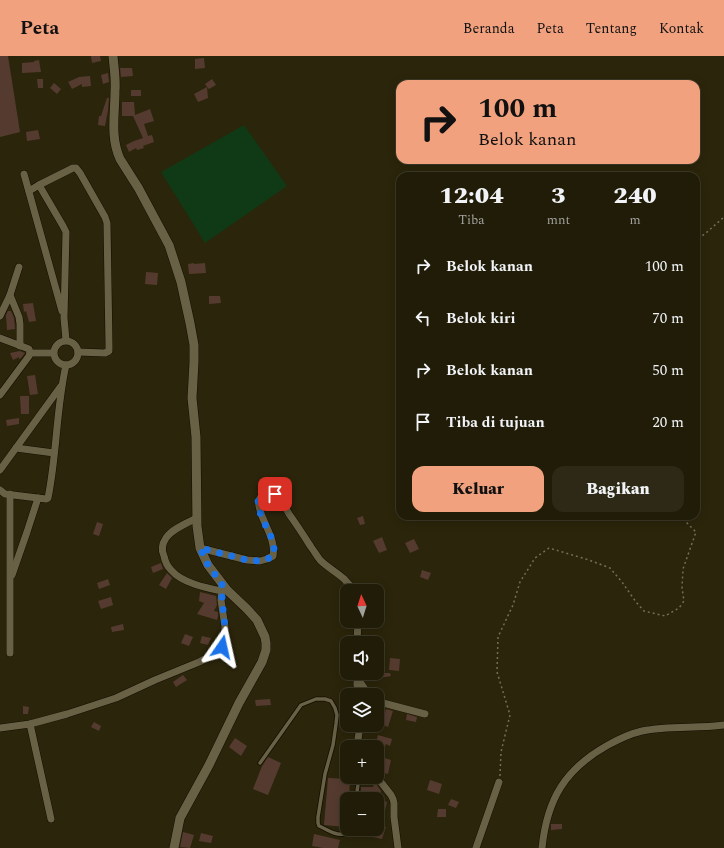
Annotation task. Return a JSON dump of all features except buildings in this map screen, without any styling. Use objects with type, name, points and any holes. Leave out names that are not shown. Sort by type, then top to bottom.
[{"type":"main road","points":[[113,56],[116,82],[114,127],[116,151],[150,207],[169,245],[181,282],[193,338],[194,362],[192,398],[196,437],[197,518],[200,548],[208,565],[222,587],[227,590],[257,620],[265,637],[266,650],[262,662],[239,703],[209,765],[180,818],[174,848]]},
{"type":"street","points":[[29,191],[39,184],[76,168],[105,217],[107,223],[109,351],[104,353],[78,352]]},
{"type":"street","points":[[24,174],[64,318]]},
{"type":"street","points":[[39,184],[66,232],[64,318],[66,340]]},
{"type":"street","points":[[0,316],[20,267]]},
{"type":"street","points":[[10,294],[19,317],[20,346]]},
{"type":"street","points":[[0,338],[29,349],[30,353]]},
{"type":"street","points":[[66,340],[72,342],[77,346],[78,352],[77,359],[66,365],[60,364],[55,359],[55,347],[59,342],[66,340]]},
{"type":"street","points":[[30,353],[54,353]]},
{"type":"street","points":[[0,395],[30,353]]},
{"type":"street","points":[[10,653],[10,581],[4,494],[48,498],[62,385],[66,365]]},
{"type":"street","points":[[0,470],[62,385]]},
{"type":"street","points":[[16,448],[54,453]]},
{"type":"street","points":[[200,548],[247,560],[260,561],[273,556],[274,548],[272,538],[262,518],[258,504],[263,494],[271,492],[281,501],[303,536],[320,559],[349,584]]},
{"type":"street","points":[[10,581],[38,498]]},
{"type":"street","points":[[0,728],[30,724],[116,698],[199,662],[215,654],[222,647],[225,627],[222,587],[208,589],[181,578],[171,570],[163,554],[163,544],[166,537],[178,527],[197,518]]},
{"type":"street","points":[[384,703],[425,714]]},
{"type":"street","points":[[30,724],[51,819]]},
{"type":"street","points":[[542,848],[545,822],[558,791],[570,774],[601,749],[625,736],[642,731],[724,725]]},
{"type":"street","points":[[476,848],[500,782]]},
{"type":"street","points":[[382,784],[391,795],[394,802],[394,817],[398,848]]},
{"type":"lane","points":[[260,763],[301,705],[316,699],[325,699],[331,702],[337,715],[333,745],[325,774],[318,823],[319,826],[332,833],[340,834]]},
{"type":"path","points":[[700,237],[724,217]]},
{"type":"path","points":[[500,782],[501,752],[510,715],[497,672],[498,637],[513,605],[520,582],[535,558],[549,548],[610,568],[644,611],[665,616],[679,608],[684,601],[682,588],[683,569],[696,532],[684,520]]},
{"type":"green space","points":[[244,125],[287,186],[205,243],[161,172]]},
{"type":"route","points":[[222,647],[225,627],[222,584],[208,565],[200,548],[247,560],[260,561],[273,556],[274,548],[272,538],[262,518],[258,504],[263,494],[267,492],[275,494]]}]
